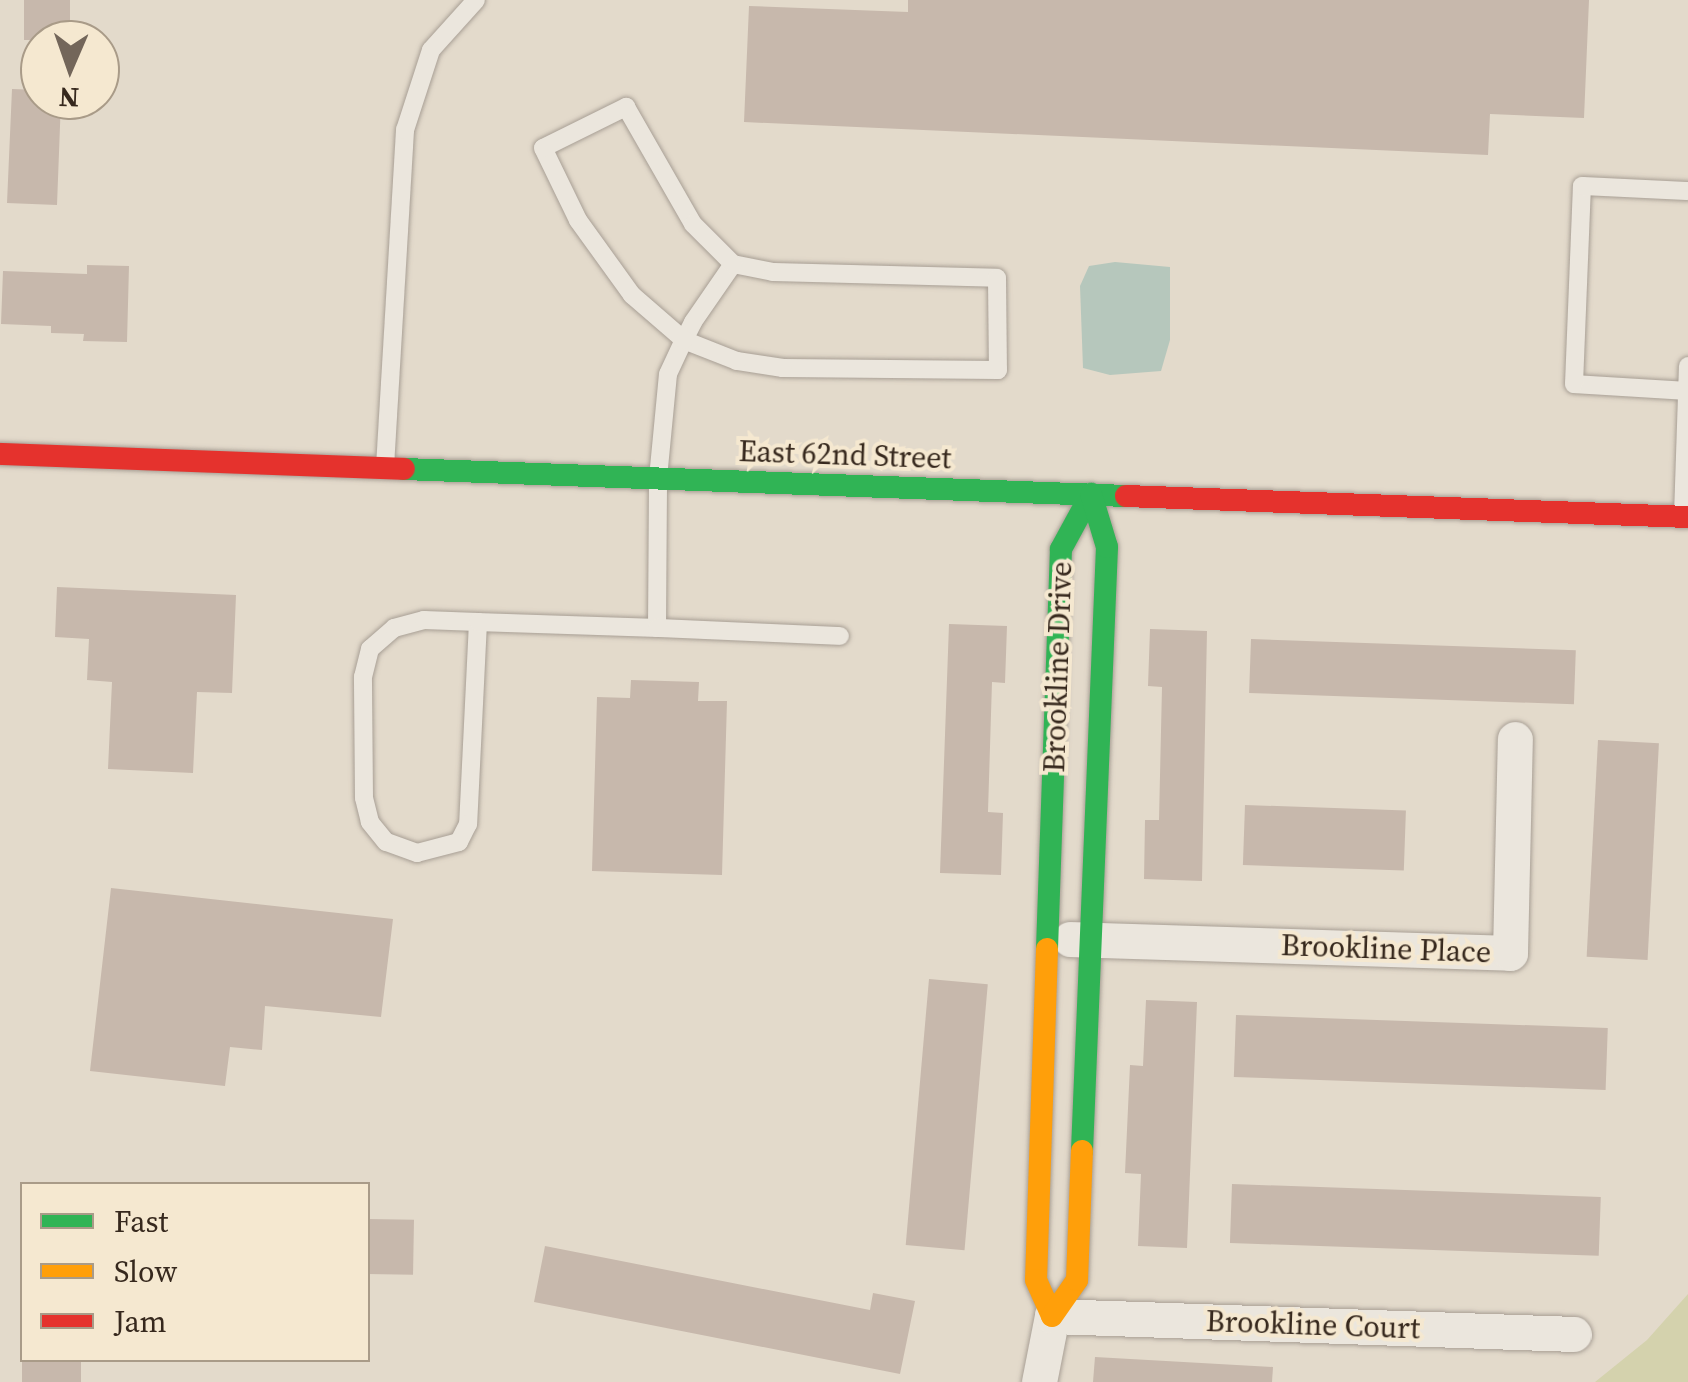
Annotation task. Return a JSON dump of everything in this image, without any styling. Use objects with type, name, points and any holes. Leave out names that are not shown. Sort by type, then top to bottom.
[{"type":"street","name":"East 62nd Street","points":[[0,454],[1686,517]]},
{"type":"street","name":"Brookline Drive","points":[[1052,1316],[1036,1280],[1061,549],[1091,494]]},
{"type":"street","name":"Brookline Drive","points":[[1039,1382],[1052,1316],[1077,1280],[1107,547],[1091,494]]},
{"type":"street","name":"Brookline Place","points":[[1048,938],[1510,953],[1516,740]]},
{"type":"street","name":"Brookline Court","points":[[1052,1316],[1574,1334]]},
{"type":"lane","points":[[385,468],[405,130],[430,50],[476,0]]},
{"type":"lane","points":[[626,107],[693,224],[733,264],[773,272],[997,278],[998,370],[783,368],[737,360],[684,340],[632,295],[578,220],[543,148],[626,107]]},
{"type":"lane","points":[[1687,392],[1574,384],[1582,186],[1688,191]]},
{"type":"lane","points":[[657,628],[658,478],[668,374],[684,340],[733,264]]},
{"type":"lane","points":[[1686,517],[1688,366]]},
{"type":"lane","points":[[478,622],[468,824],[459,842],[417,852],[386,842],[367,810],[363,677],[370,649],[394,628],[424,620],[657,628],[840,636]]},
{"type":"shaded area","points":[[1115,262],[1170,267],[1170,340],[1161,371],[1110,375],[1083,368],[1080,286],[1089,266]]},
{"type":"shaded area","points":[[1688,1294],[1688,1382],[1595,1382],[1647,1340]]},
{"type":"building","points":[[24,0],[70,0],[70,20],[24,20]]},
{"type":"building","points":[[908,0],[1589,0],[1584,118],[1490,114],[1488,155],[744,122],[749,6],[908,12]]},
{"type":"building","points":[[12,89],[20,89],[20,120],[60,120],[57,205],[7,203]]},
{"type":"building","points":[[87,265],[129,266],[127,342],[83,341],[84,334],[51,333],[51,326],[1,324],[3,271],[87,274]]},
{"type":"building","points":[[57,587],[236,595],[232,693],[197,692],[193,773],[108,769],[112,682],[87,680],[89,639],[55,637]]},
{"type":"building","points":[[949,624],[1007,626],[1005,683],[992,682],[988,812],[1003,813],[1001,875],[940,873]]},
{"type":"building","points":[[1150,629],[1207,631],[1202,881],[1144,879],[1145,820],[1159,820],[1162,687],[1148,686]]},
{"type":"building","points":[[1251,639],[1576,650],[1574,704],[1249,693]]},
{"type":"building","points":[[631,680],[699,682],[698,701],[727,701],[722,875],[592,871],[597,697],[630,698]]},
{"type":"building","points":[[1598,740],[1659,743],[1648,960],[1587,957]]},
{"type":"building","points":[[1245,805],[1406,811],[1404,871],[1243,865]]},
{"type":"building","points":[[111,888],[393,919],[381,1017],[265,1006],[262,1050],[230,1047],[225,1086],[90,1071]]},
{"type":"building","points":[[929,979],[988,984],[965,1250],[906,1245]]},
{"type":"building","points":[[1146,1000],[1197,1002],[1187,1248],[1138,1246],[1141,1174],[1125,1173],[1130,1065],[1143,1066]]},
{"type":"building","points":[[1236,1015],[1608,1028],[1606,1090],[1234,1077]]},
{"type":"building","points":[[1232,1184],[1601,1197],[1599,1256],[1230,1243]]},
{"type":"building","points":[[370,1219],[414,1220],[413,1275],[370,1274]]},
{"type":"building","points":[[545,1246],[870,1310],[873,1293],[915,1301],[900,1374],[534,1302]]},
{"type":"building","points":[[1095,1357],[1273,1367],[1272,1382],[1093,1382]]},
{"type":"building","points":[[22,1362],[81,1362],[81,1382],[22,1382]]},
{"type":"traffic: fast","points":[[404,469],[1126,496]]},
{"type":"traffic: fast","points":[[1082,1151],[1107,547],[1091,494]]},
{"type":"traffic: fast","points":[[1047,949],[1061,549],[1091,494]]},
{"type":"traffic: slow","points":[[1047,949],[1036,1280],[1052,1316],[1077,1280],[1082,1151]]},
{"type":"traffic: jam","points":[[0,454],[404,469]]},
{"type":"traffic: jam","points":[[1126,496],[1688,517]]}]
